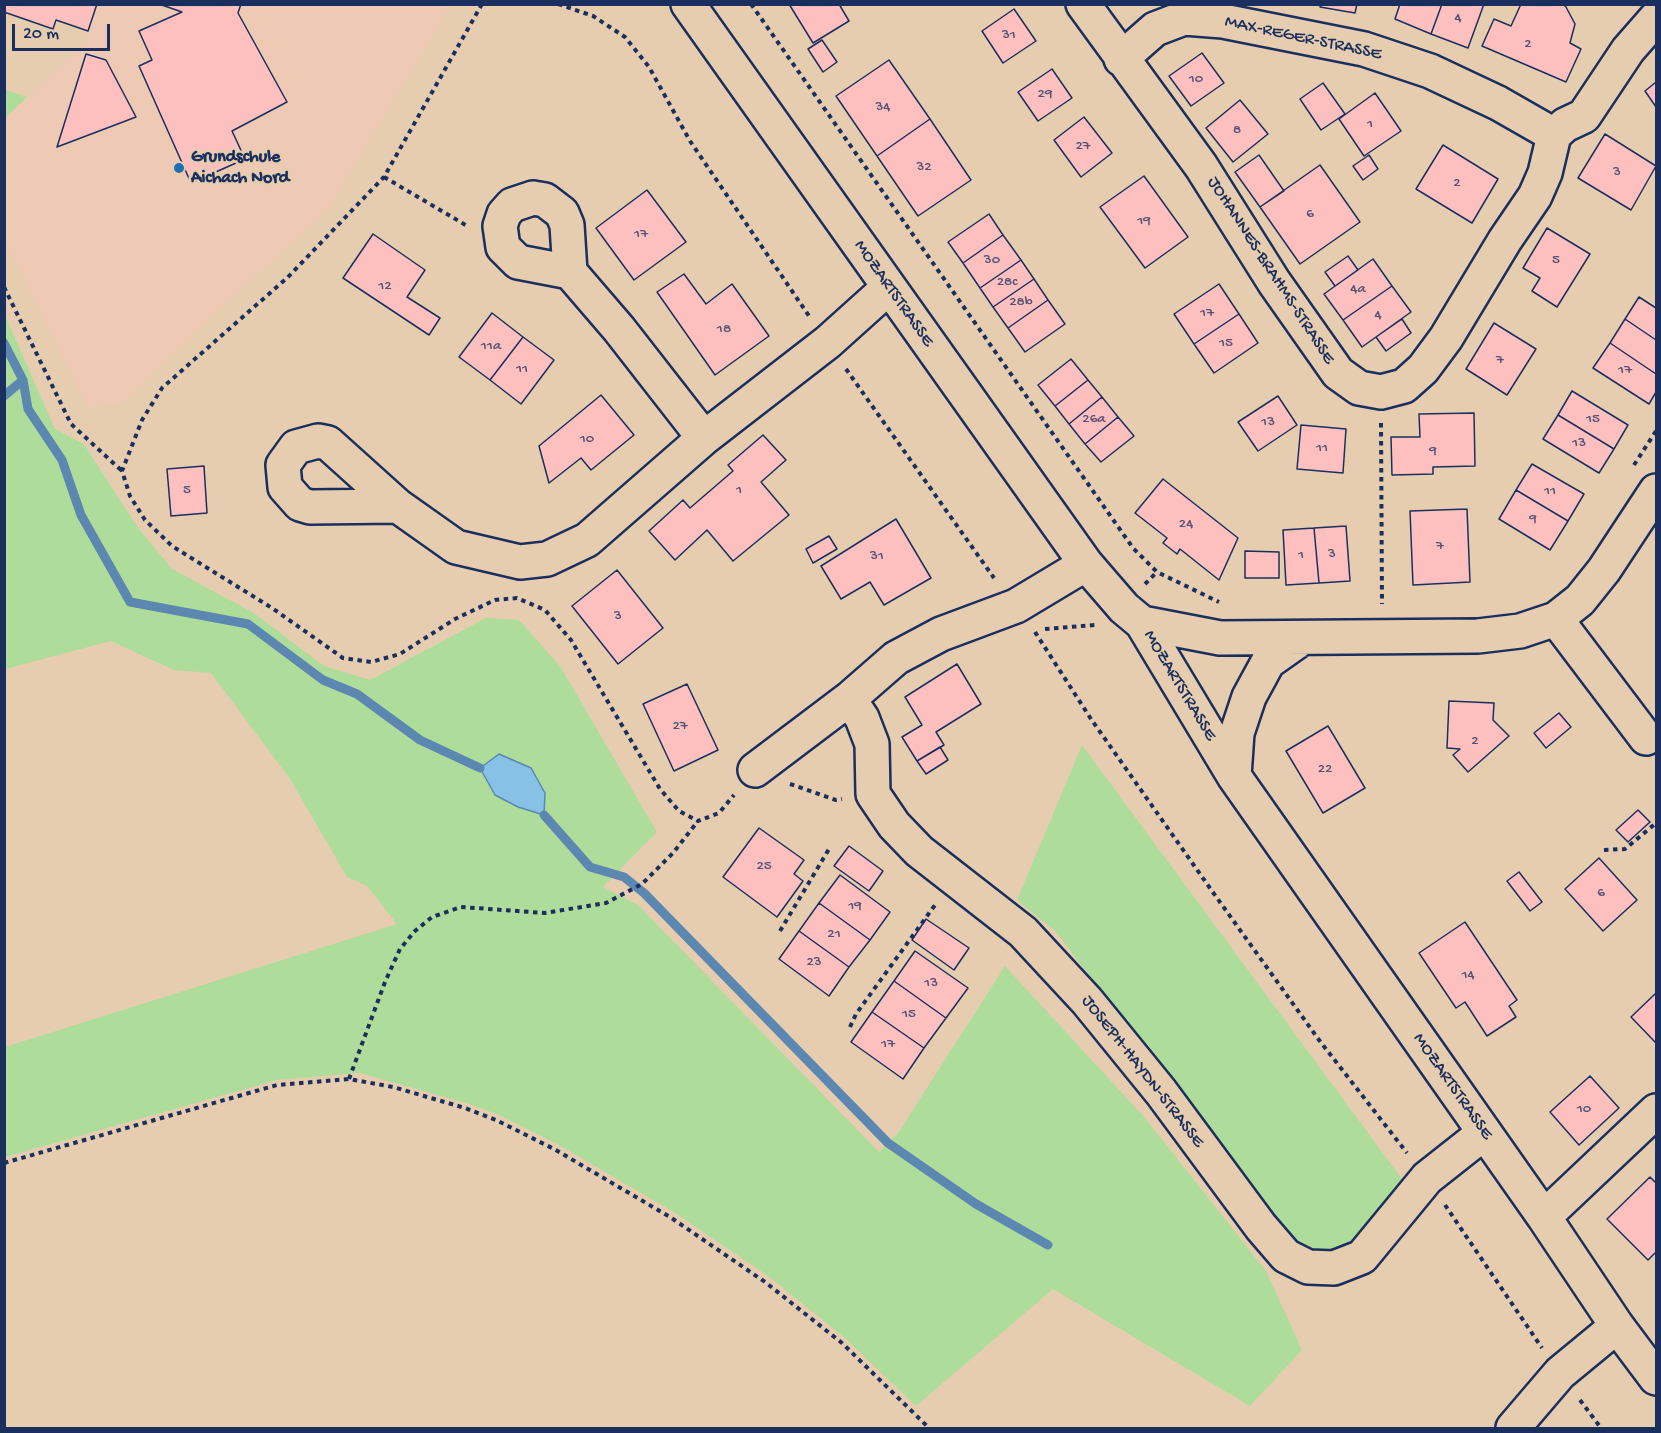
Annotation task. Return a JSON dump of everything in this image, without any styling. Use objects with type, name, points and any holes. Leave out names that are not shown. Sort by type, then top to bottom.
[{"type":"street","name":"MOZARTSTRASSE","points":[[687,4],[1086,564],[1133,615],[1234,777],[1544,1217],[1617,1326],[1656,1378]]},
{"type":"street","name":"JOHANNES-BRAHMS-STRASSE","points":[[1083,4],[1201,166],[1274,282],[1338,373],[1359,388],[1381,392]]},
{"type":"street","name":"MAX-REGER-STRASSE","points":[[1121,59],[1155,29],[1185,18],[1223,21],[1364,49],[1430,71],[1498,103],[1554,135]]},
{"type":"street","points":[[1381,392],[1404,386],[1423,369],[1446,338],[1505,240],[1535,196],[1545,173],[1554,135],[1565,125],[1584,116],[1628,50],[1656,18]]},
{"type":"street","points":[[570,272],[518,262],[503,247],[500,226],[512,206],[522,200],[544,200],[562,213],[567,225],[570,272],[619,328],[704,438]]},
{"type":"street","points":[[398,506],[456,547],[520,562],[546,560],[586,540],[704,438],[828,342],[888,288]]},
{"type":"street","points":[[1234,777],[1237,733],[1249,697],[1268,662],[1302,638],[1382,612],[1478,636],[1520,631],[1556,619],[1580,600],[1592,585],[1656,491]]},
{"type":"street","points":[[755,770],[849,699],[896,658],[940,634],[1016,606],[1086,564]]},
{"type":"street","points":[[1133,615],[1220,638],[1302,638]]},
{"type":"street","points":[[1556,619],[1653,746]]},
{"type":"street","name":"JOSEPH-HAYDN-STRASSE","points":[[849,699],[862,718],[872,744],[873,794],[894,825],[919,851],[1023,932],[1087,1001],[1161,1092],[1261,1227],[1286,1256],[1308,1267],[1326,1268],[1334,1268],[1362,1257],[1427,1178],[1484,1133]]},
{"type":"street","points":[[1544,1217],[1656,1111]]},
{"type":"street","points":[[1513,1428],[1560,1373],[1617,1326]]},
{"type":"path","points":[[558,4],[592,16],[625,38],[649,68],[690,141],[739,215],[962,535],[1035,633],[1090,718],[1319,1040],[1427,1178],[1560,1373],[1601,1428]]},
{"type":"path","points":[[751,4],[1133,548],[1156,572],[1189,590],[1228,604]]},
{"type":"path","points":[[384,177],[503,247]]},
{"type":"path","points":[[4,287],[72,424],[122,471]]},
{"type":"path","points":[[1381,392],[1382,612]]},
{"type":"path","points":[[1631,470],[1656,431]]},
{"type":"path","points":[[1035,633],[1053,627],[1105,625],[1133,615]]},
{"type":"path","points":[[349,1079],[385,982],[400,949],[415,931],[432,917],[461,907],[545,913],[606,903],[642,884],[673,853],[698,821]]},
{"type":"path","points":[[1604,850],[1625,849],[1656,822]]},
{"type":"path","points":[[780,931],[829,849]]},
{"type":"path","points":[[850,1028],[856,1014],[954,879]]},
{"type":"path","points":[[4,1163],[277,1085],[349,1079],[393,1087],[465,1108],[496,1120],[554,1149],[670,1217],[723,1251],[842,1343],[929,1428]]},
{"type":"shaded area","name":"Grundschule Aichach Nord","points":[[99,5],[448,5],[447,12],[327,211],[219,309],[124,402],[88,408],[5,241],[5,118],[87,41]]},
{"type":"green space","points":[[4,90],[27,97],[5,118]]},
{"type":"green space","points":[[4,313],[55,429],[84,444],[136,525],[172,569],[254,613],[324,666],[370,680],[486,618],[519,620],[560,666],[657,832],[603,887],[638,905],[879,1152],[898,1133],[1005,966],[1145,1118],[1266,1271],[1302,1350],[1250,1406],[1053,1289],[916,1406],[845,1338],[768,1276],[672,1211],[557,1144],[499,1115],[469,1104],[360,1073],[277,1080],[5,1157],[5,1047],[397,924],[367,886],[347,877],[290,779],[211,673],[174,670],[111,641],[5,669]]},
{"type":"green space","points":[[1082,745],[1402,1179],[1360,1243],[1318,1259],[1286,1241],[1135,1035],[1056,932],[1017,900]]},
{"type":"water","points":[[499,754],[531,768],[545,793],[544,815],[518,807],[495,795],[480,768]]},
{"type":"building","points":[[4,4],[97,4],[88,31],[56,20],[53,29],[4,12]]},
{"type":"building","points":[[159,4],[241,4],[238,13],[287,102],[232,131],[245,159],[191,183],[139,66],[152,60],[139,31],[182,12]]},
{"type":"building","points":[[789,4],[839,4],[849,21],[813,43]]},
{"type":"building","points":[[1321,4],[1357,4],[1355,13],[1320,7]]},
{"type":"building","points":[[1400,4],[1442,4],[1431,34],[1395,19]]},
{"type":"building","points":[[1442,4],[1484,4],[1468,48],[1431,34]]},
{"type":"building","points":[[1521,4],[1563,4],[1566,7],[1575,24],[1570,43],[1581,49],[1566,82],[1482,46],[1494,19],[1511,26]]},
{"type":"building","points":[[1014,9],[1036,41],[1003,63],[982,31]]},
{"type":"building","points":[[822,40],[837,62],[823,72],[808,49]]},
{"type":"building","points":[[1202,53],[1224,83],[1191,106],[1169,76]]},
{"type":"building","points":[[86,54],[106,60],[136,117],[57,147]]},
{"type":"building","points":[[889,60],[930,119],[877,156],[836,96]]},
{"type":"building","points":[[1052,69],[1072,98],[1038,121],[1018,92]]},
{"type":"building","points":[[1656,82],[1656,107],[1645,91]]},
{"type":"building","points":[[1323,83],[1345,114],[1321,130],[1300,99]]},
{"type":"building","points":[[1375,93],[1401,131],[1364,156],[1339,119]]},
{"type":"building","points":[[1240,100],[1268,134],[1233,162],[1206,128]]},
{"type":"building","points":[[1084,117],[1112,153],[1081,177],[1054,140]]},
{"type":"building","points":[[930,119],[971,180],[918,216],[877,156]]},
{"type":"building","points":[[1605,134],[1656,166],[1631,210],[1578,178]]},
{"type":"building","points":[[1443,145],[1498,179],[1472,223],[1416,189]]},
{"type":"building","points":[[1259,155],[1284,191],[1260,207],[1235,172]]},
{"type":"building","points":[[1369,155],[1378,169],[1363,180],[1353,166]]},
{"type":"building","points":[[1320,165],[1360,222],[1300,264],[1260,207]]},
{"type":"building","points":[[1144,176],[1188,237],[1145,268],[1100,207]]},
{"type":"building","points":[[647,190],[686,242],[634,280],[596,228]]},
{"type":"building","points":[[989,214],[1003,235],[963,263],[948,242]]},
{"type":"building","points":[[1547,228],[1590,254],[1557,307],[1532,291],[1540,278],[1523,268]]},
{"type":"building","points":[[373,234],[425,270],[407,297],[440,318],[429,335],[343,278]]},
{"type":"building","points":[[1003,235],[1021,260],[980,288],[963,263]]},
{"type":"building","points":[[1348,256],[1358,270],[1335,286],[1325,272]]},
{"type":"building","points":[[1373,259],[1392,286],[1343,320],[1324,294]]},
{"type":"building","points":[[1021,260],[1034,279],[993,307],[980,288]]},
{"type":"building","points":[[684,274],[706,304],[732,284],[769,336],[715,375],[657,292]]},
{"type":"building","points":[[1034,279],[1048,300],[1008,328],[993,307]]},
{"type":"building","points":[[1219,284],[1239,314],[1194,344],[1174,314]]},
{"type":"building","points":[[1392,286],[1411,312],[1362,347],[1343,320]]},
{"type":"building","points":[[1639,297],[1656,308],[1656,340],[1625,319]]},
{"type":"building","points":[[1048,300],[1065,324],[1025,352],[1008,328]]},
{"type":"building","points":[[492,313],[523,337],[490,380],[459,357]]},
{"type":"building","points":[[1239,314],[1258,343],[1214,373],[1194,344]]},
{"type":"building","points":[[1402,319],[1411,333],[1386,351],[1376,337]]},
{"type":"building","points":[[1625,319],[1656,340],[1656,374],[1610,343]]},
{"type":"building","points":[[1494,323],[1536,349],[1507,395],[1466,369]]},
{"type":"building","points":[[523,337],[554,360],[521,404],[490,380]]},
{"type":"building","points":[[1610,343],[1656,374],[1656,392],[1649,404],[1593,368]]},
{"type":"building","points":[[1071,359],[1088,380],[1055,406],[1038,385]]},
{"type":"building","points":[[1088,380],[1102,397],[1069,424],[1055,406]]},
{"type":"building","points":[[1572,391],[1628,425],[1614,449],[1558,415]]},
{"type":"building","points":[[601,395],[634,435],[591,470],[581,458],[549,483],[539,446]]},
{"type":"building","points":[[1278,396],[1297,425],[1258,451],[1238,422]]},
{"type":"building","points":[[1102,397],[1118,417],[1085,444],[1069,424]]},
{"type":"building","points":[[1474,413],[1475,466],[1433,467],[1433,474],[1392,475],[1391,437],[1420,437],[1419,414]]},
{"type":"building","points":[[1558,415],[1614,449],[1599,473],[1543,439]]},
{"type":"building","points":[[1118,417],[1134,436],[1101,462],[1085,444]]},
{"type":"building","points":[[1301,425],[1346,429],[1343,473],[1297,469]]},
{"type":"building","points":[[763,435],[786,460],[761,482],[789,515],[733,561],[707,530],[675,560],[649,531],[683,500],[690,508],[733,471],[728,465]]},
{"type":"building","points":[[1532,464],[1584,494],[1568,521],[1516,490]]},
{"type":"building","points":[[204,466],[207,513],[171,516],[167,469]]},
{"type":"building","points":[[1163,479],[1238,538],[1219,580],[1180,549],[1177,554],[1163,543],[1167,538],[1135,513]]},
{"type":"building","points":[[1516,490],[1568,521],[1550,550],[1499,519]]},
{"type":"building","points":[[1467,509],[1470,582],[1413,585],[1410,511]]},
{"type":"building","points":[[896,519],[931,578],[884,605],[870,582],[841,599],[821,566]]},
{"type":"building","points":[[1346,526],[1350,581],[1319,583],[1314,528]]},
{"type":"building","points":[[1314,528],[1319,583],[1286,585],[1283,530]]},
{"type":"building","points":[[829,536],[837,549],[813,563],[806,549]]},
{"type":"building","points":[[1245,551],[1279,552],[1279,578],[1245,578]]},
{"type":"building","points":[[617,570],[663,628],[618,664],[572,606]]},
{"type":"building","points":[[957,664],[981,704],[936,732],[944,745],[917,761],[902,737],[922,725],[905,697]]},
{"type":"building","points":[[687,684],[718,750],[674,771],[643,704]]},
{"type":"building","points":[[1449,701],[1494,703],[1493,720],[1509,736],[1468,772],[1453,755],[1460,749],[1447,748]]},
{"type":"building","points":[[1559,713],[1571,727],[1546,748],[1534,733]]},
{"type":"building","points":[[1328,726],[1365,788],[1323,813],[1286,751]]},
{"type":"building","points":[[940,747],[948,760],[926,774],[917,761]]},
{"type":"building","points":[[1638,810],[1650,822],[1628,842],[1616,830]]},
{"type":"building","points":[[759,828],[804,860],[794,874],[803,881],[777,917],[723,877]]},
{"type":"building","points":[[849,846],[883,871],[869,891],[834,866]]},
{"type":"building","points":[[1599,858],[1637,900],[1603,931],[1565,889]]},
{"type":"building","points":[[1519,872],[1542,902],[1530,911],[1507,881]]},
{"type":"building","points":[[840,875],[890,912],[870,940],[819,903]]},
{"type":"building","points":[[819,903],[870,940],[849,967],[799,931]]},
{"type":"building","points":[[926,919],[969,948],[954,970],[912,940]]},
{"type":"building","points":[[1465,922],[1517,1000],[1509,1006],[1516,1017],[1487,1036],[1465,1002],[1456,1008],[1419,953]]},
{"type":"building","points":[[799,931],[849,967],[829,996],[779,959]]},
{"type":"building","points":[[915,951],[968,988],[946,1018],[894,981]]},
{"type":"building","points":[[894,981],[946,1018],[924,1048],[872,1012]]},
{"type":"building","points":[[1656,993],[1656,1043],[1631,1017]]},
{"type":"building","points":[[872,1012],[924,1048],[903,1079],[851,1042]]},
{"type":"building","points":[[1590,1076],[1619,1108],[1579,1145],[1550,1112]]},
{"type":"building","points":[[1650,1177],[1656,1183],[1656,1252],[1648,1260],[1607,1219]]},
{"type":"waterway","points":[[4,343],[23,380],[28,409],[62,460],[81,515],[130,602],[248,624],[323,680],[357,694],[420,740],[480,768]]},
{"type":"waterway","points":[[4,396],[23,380]]},
{"type":"waterway","points":[[544,815],[590,867],[624,877],[644,893],[888,1143],[976,1204],[1048,1245]]},
{"type":"place","name":"Grundschule Aichach Nord","points":[[179,168]]}]
